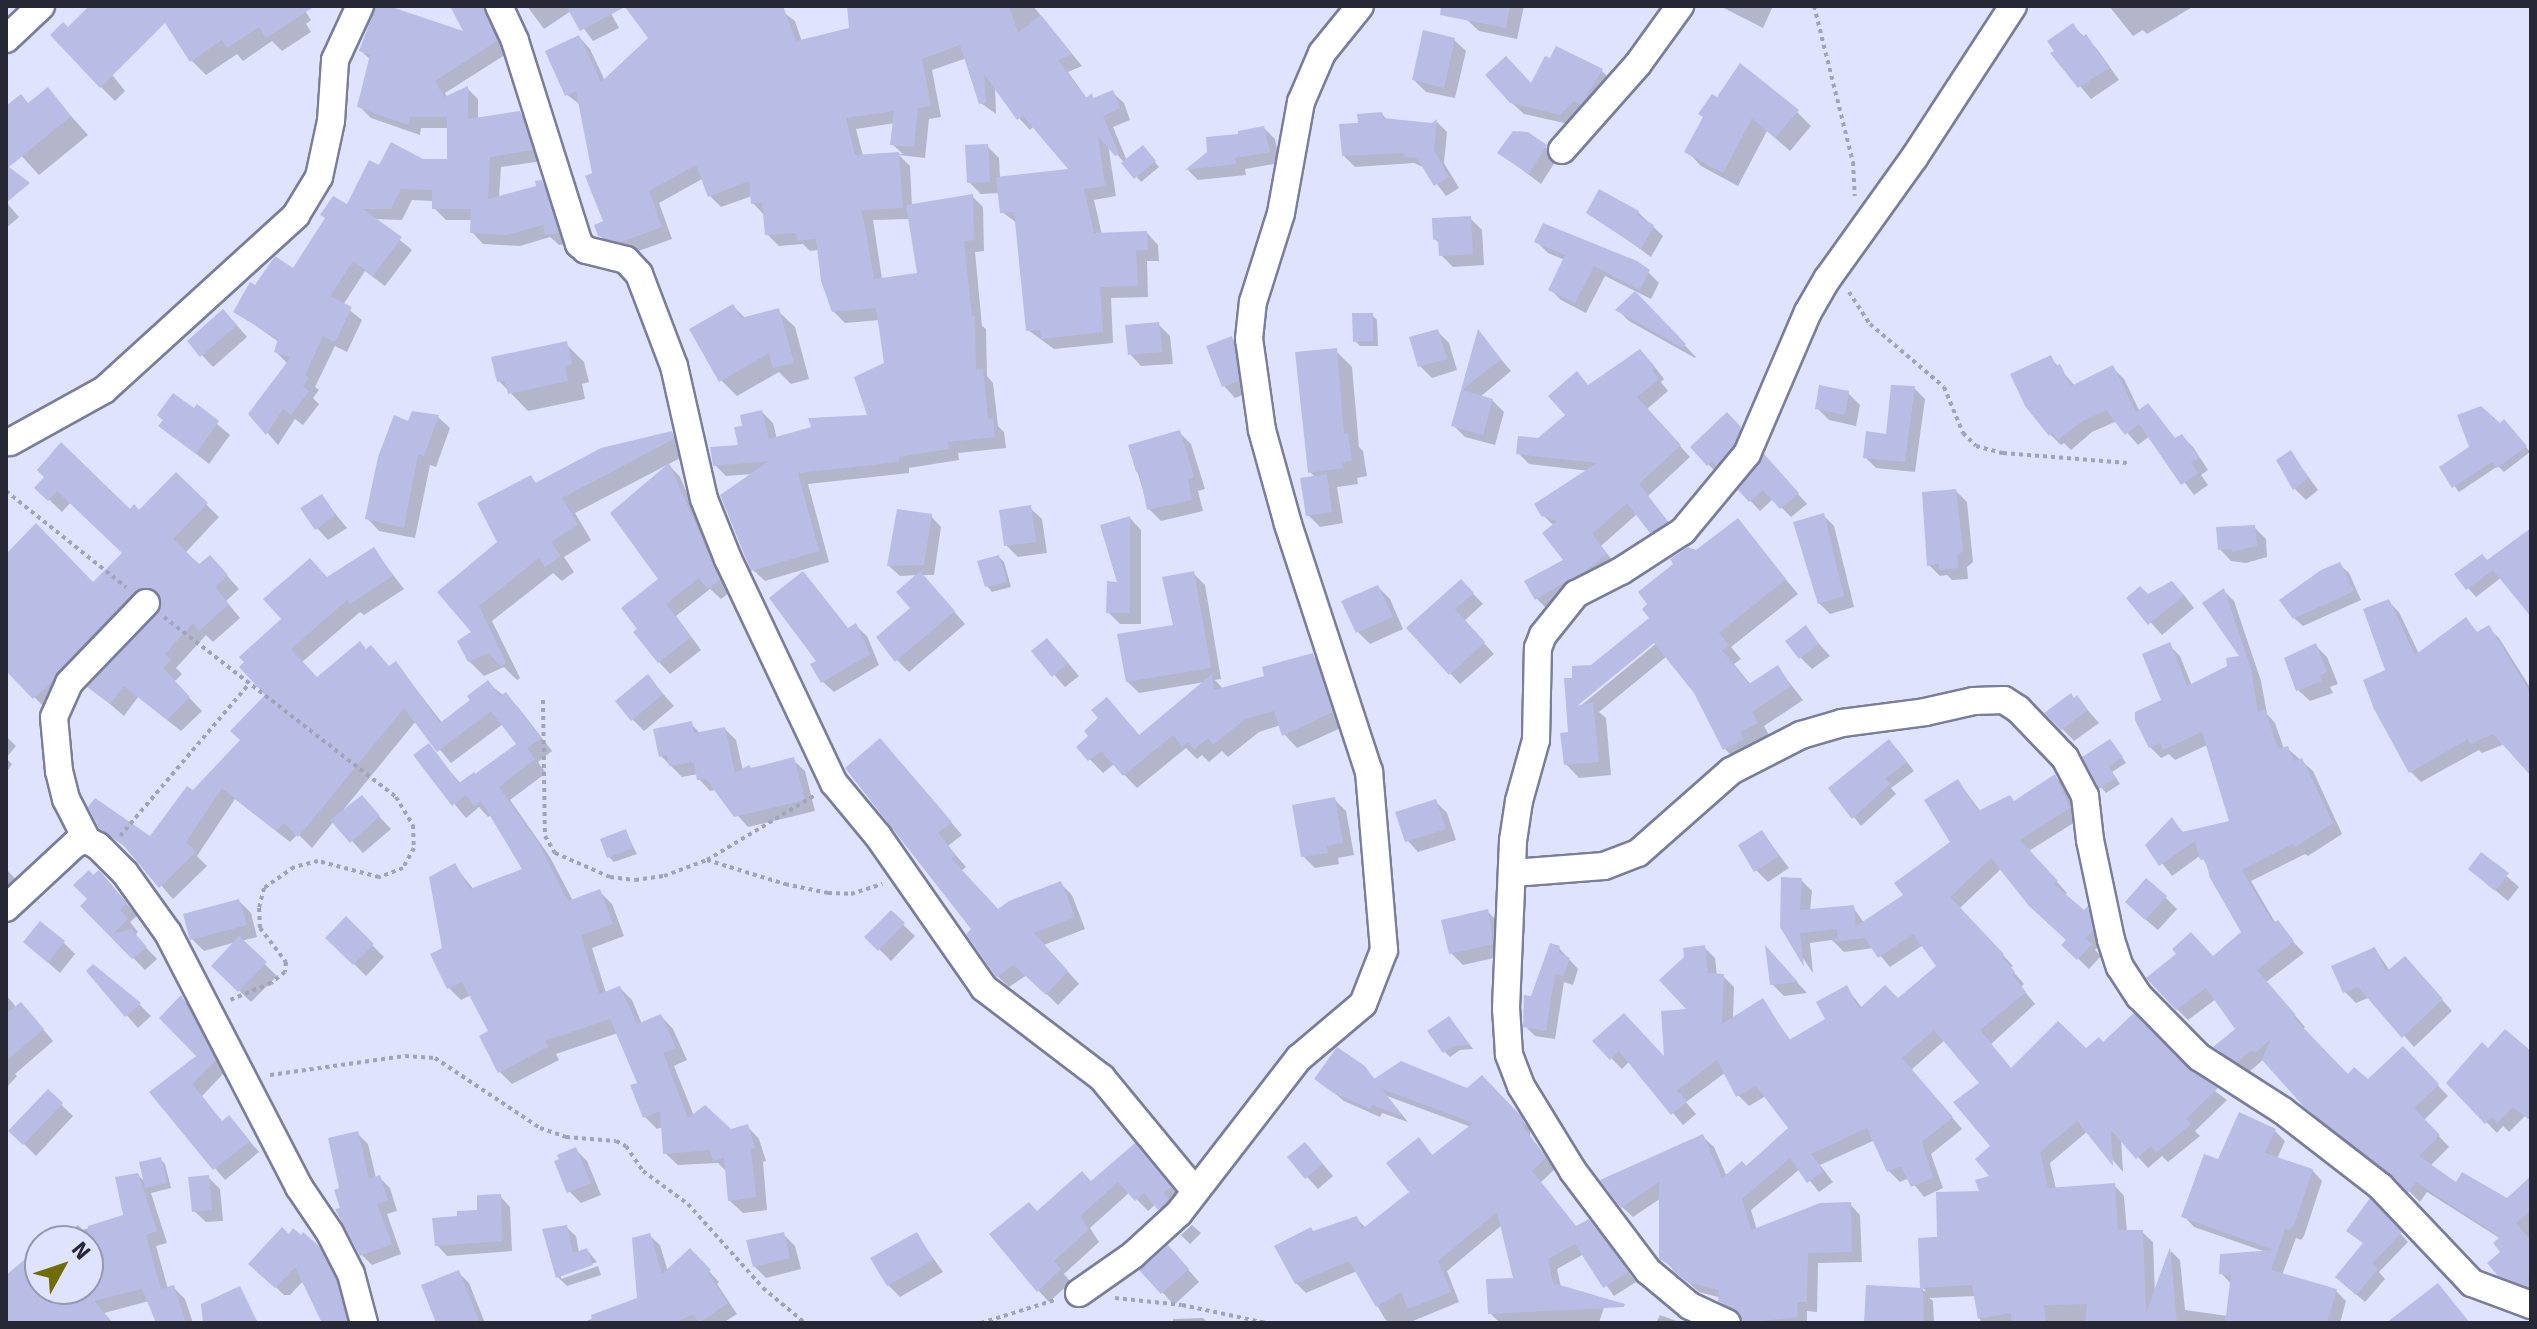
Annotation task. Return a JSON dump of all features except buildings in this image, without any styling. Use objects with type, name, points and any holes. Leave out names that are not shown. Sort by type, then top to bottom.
[{"type":"street","points":[[6,39],[41,6]]},
{"type":"street","points":[[7,443],[104,390],[296,215],[319,177],[331,121],[335,60],[360,6]]},
{"type":"street","points":[[499,6],[515,41],[576,239],[586,250],[616,255],[634,266],[658,318],[674,366],[704,499],[728,559],[834,783],[903,871],[984,988],[1102,1078],[1195,1191]]},
{"type":"street","points":[[1079,1293],[1133,1255],[1179,1213],[1299,1058],[1363,1004],[1384,950],[1369,772],[1288,524],[1262,430],[1249,339],[1253,302],[1281,213],[1301,102],[1322,53],[1360,6]]},
{"type":"street","points":[[1562,150],[1638,64],[1680,6]]},
{"type":"street","points":[[1727,1323],[1690,1306],[1648,1271],[1573,1171],[1521,1086],[1509,1054],[1506,1008],[1513,841],[1519,801],[1536,740],[1536,662],[1543,635],[1576,594],[1621,571],[1683,531],[1747,454],[1808,312],[2013,6]]},
{"type":"street","points":[[146,603],[85,663],[59,698],[54,717],[59,771],[66,799],[96,847],[125,873],[168,933],[299,1187],[330,1233],[351,1274],[364,1323]]},
{"type":"street","points":[[1513,873],[1604,866],[1638,853],[1731,771],[1801,735],[1842,723],[1925,712],[1974,701],[2004,700],[2018,709],[2065,758],[2085,796],[2090,840],[2111,940],[2120,967],[2139,996],[2199,1057],[2283,1111],[2380,1186],[2472,1283],[2531,1305]]},
{"type":"street","points":[[6,908],[66,849],[96,847]]},
{"type":"path","points":[[1814,6],[1853,162],[1856,206]]},
{"type":"path","points":[[1852,246],[1849,292],[1857,310],[1894,347],[1940,382],[1969,440],[1976,446],[2003,453],[2128,463]]},
{"type":"path","points":[[6,491],[247,686],[396,797],[413,825],[414,848],[403,868],[379,877],[318,861],[294,867],[275,878],[264,888],[259,908],[260,928],[286,962],[285,972],[271,983],[206,1009]]},
{"type":"path","points":[[96,847],[247,686]]},
{"type":"path","points":[[543,700],[545,836],[555,853],[610,877],[635,880],[664,876],[707,860],[834,783]]},
{"type":"path","points":[[707,860],[785,884],[840,893],[866,891],[903,871]]},
{"type":"path","points":[[244,1080],[405,1056],[435,1058],[540,1128],[566,1137],[616,1141],[626,1146],[643,1171],[688,1204],[763,1288],[805,1323]]},
{"type":"path","points":[[981,1323],[1079,1293],[1182,1305],[1267,1323]]}]
